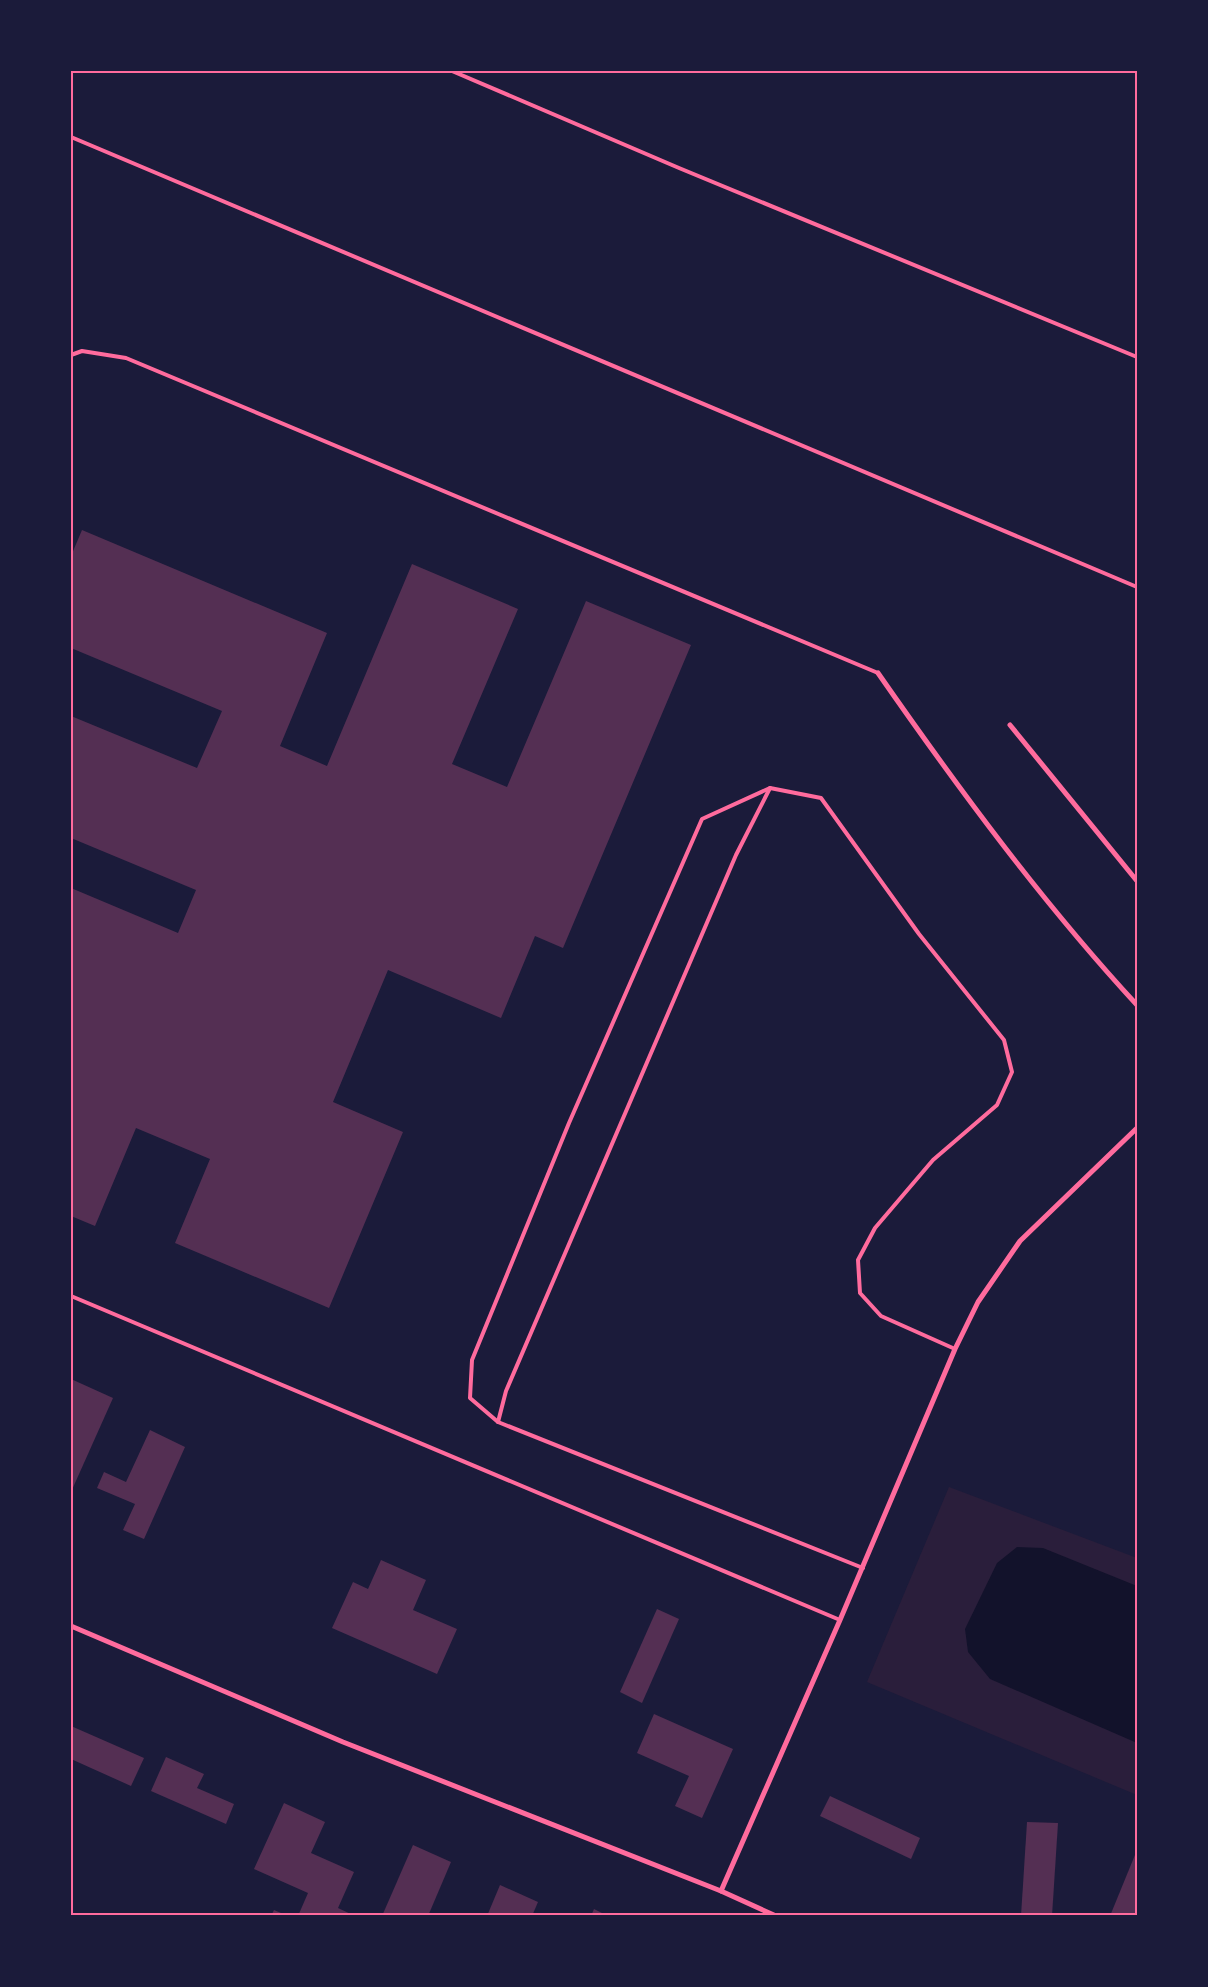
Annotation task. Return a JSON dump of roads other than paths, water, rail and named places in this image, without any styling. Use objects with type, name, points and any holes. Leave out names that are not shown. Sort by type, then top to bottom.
[{"type":"street","points":[[878,674],[943,767],[1045,899],[1137,1006]]},
{"type":"street","points":[[1010,725],[1137,881]]},
{"type":"street","points":[[721,1891],[840,1620],[955,1349],[978,1302],[1020,1241],[1137,1128]]},
{"type":"street","points":[[71,1626],[343,1742],[721,1891],[776,1916]]},
{"type":"lane","points":[[452,71],[679,168],[1137,357]]},
{"type":"lane","points":[[71,137],[1137,587]]},
{"type":"lane","points":[[71,356],[82,351],[126,358],[878,674]]},
{"type":"lane","points":[[862,1568],[498,1422],[470,1398],[472,1360],[592,1068],[702,820],[770,788],[820,798],[919,934],[1004,1040],[1012,1072],[997,1105],[934,1160],[875,1228],[858,1260],[860,1293],[881,1316],[955,1349]]},
{"type":"lane","points":[[498,1422],[506,1391],[732,864],[770,788]]},
{"type":"lane","points":[[71,1296],[840,1620]]}]
